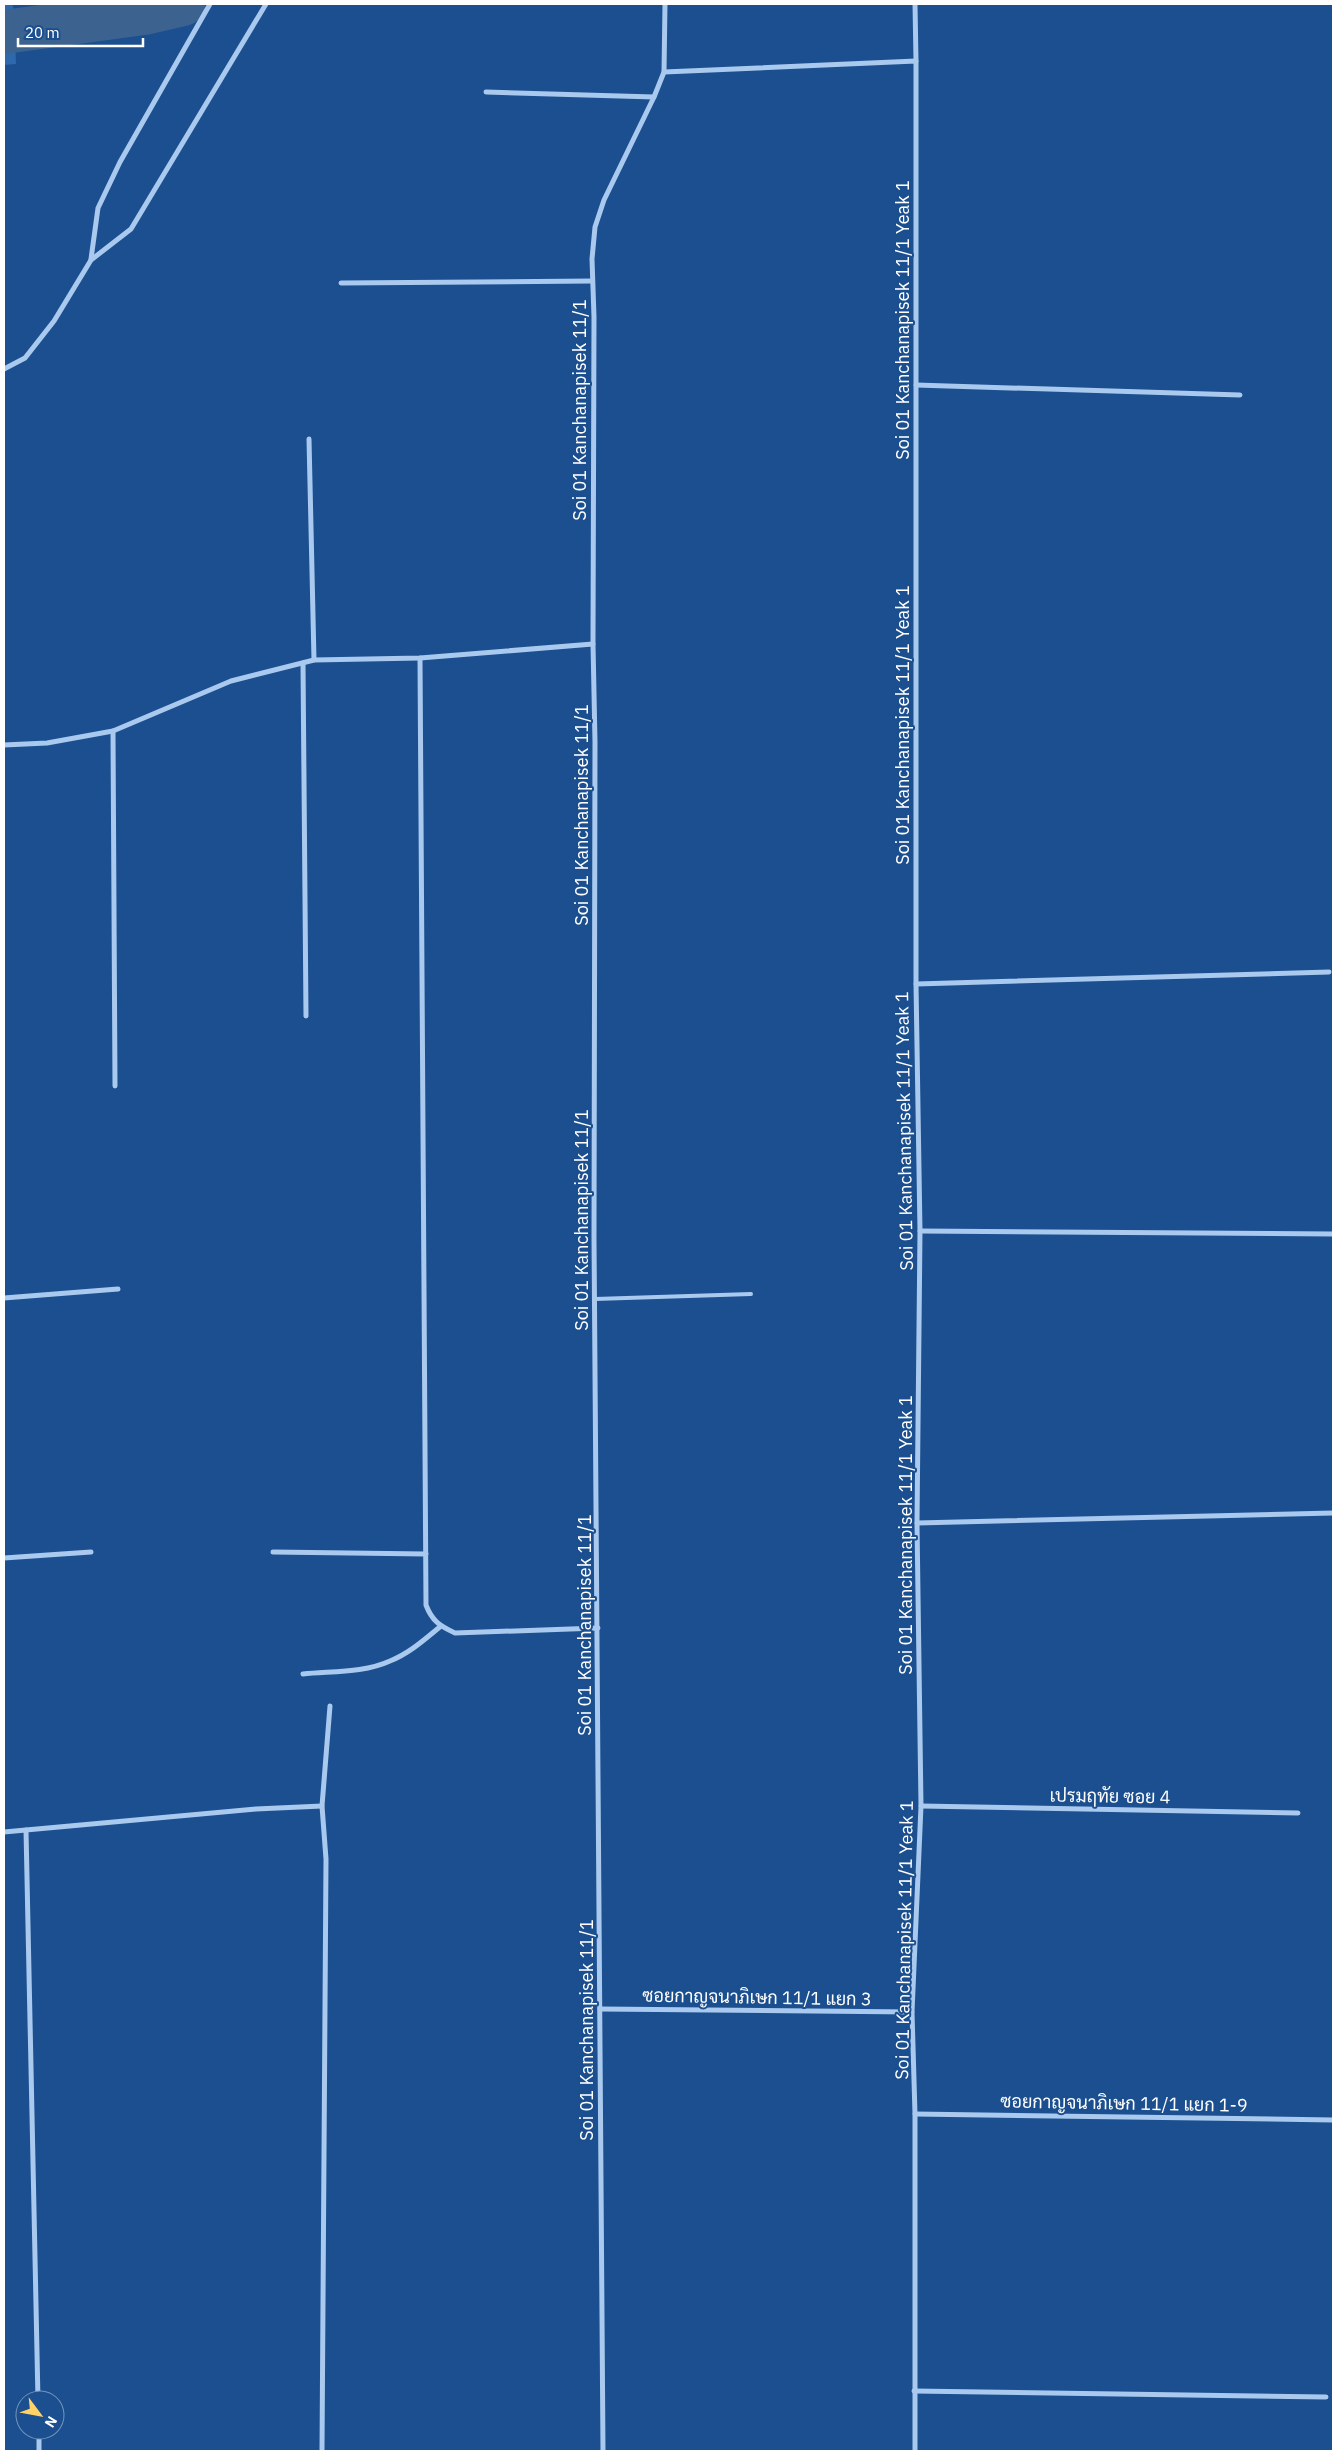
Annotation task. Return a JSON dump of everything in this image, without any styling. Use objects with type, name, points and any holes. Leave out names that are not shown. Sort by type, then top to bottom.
[{"type":"street","points":[[91,260],[98,208],[120,162],[210,4]]},
{"type":"street","points":[[4,370],[25,358],[54,321],[91,260],[131,228],[266,4]]},
{"type":"street","name":"Soi 01 Kanchanapisek 11/1","points":[[603,2451],[595,1298],[595,742],[592,281],[595,227],[604,200],[654,97],[664,72],[665,4]]},
{"type":"street","name":"Soi 01 Kanchanapisek 11/1 Yeak 1","points":[[915,4],[916,984],[920,1231],[917,1523],[921,1806],[912,2012],[915,2114],[915,2451]]},
{"type":"street","points":[[664,72],[916,61]]},
{"type":"street","points":[[486,92],[654,97]]},
{"type":"street","points":[[342,283],[592,281]]},
{"type":"street","points":[[916,385],[1240,394]]},
{"type":"street","points":[[309,439],[314,660]]},
{"type":"street","points":[[4,745],[47,743],[113,731],[231,681],[314,660],[420,658],[593,644]]},
{"type":"street","points":[[420,658],[426,1605],[430,1617],[441,1626],[455,1633],[598,1628]]},
{"type":"street","points":[[303,663],[306,1016]]},
{"type":"street","points":[[113,731],[115,1086]]},
{"type":"street","points":[[916,984],[1329,972]]},
{"type":"street","points":[[920,1231],[1333,1234]]},
{"type":"street","points":[[4,1298],[118,1289]]},
{"type":"street","points":[[917,1523],[1333,1513]]},
{"type":"street","points":[[4,1558],[91,1552]]},
{"type":"street","points":[[274,1552],[426,1554]]},
{"type":"street","points":[[303,1674],[357,1669],[390,1662],[416,1647],[441,1626]]},
{"type":"street","points":[[322,2451],[326,1868],[322,1806],[330,1706]]},
{"type":"street","points":[[4,1832],[256,1809],[322,1806]]},
{"type":"street","name":"เปรมฤทัย ซอย 4","points":[[921,1806],[1298,1813]]},
{"type":"street","points":[[26,1830],[38,2390]]},
{"type":"street","name":"ซอยกาญจนาภิเษก 11/1 แยก 3","points":[[600,2009],[912,2012]]},
{"type":"street","name":"ซอยกาญจนาภิเษก 11/1 แยก 1-9","points":[[915,2114],[1333,2120]]},
{"type":"street","points":[[914,2391],[1326,2397]]},
{"type":"lane","points":[[595,1298],[751,1294]]},
{"type":"shaded area","points":[[4,4],[12,4],[14,10],[16,64],[4,65]]},
{"type":"waterway","points":[[4,32],[144,13],[183,4]]}]
